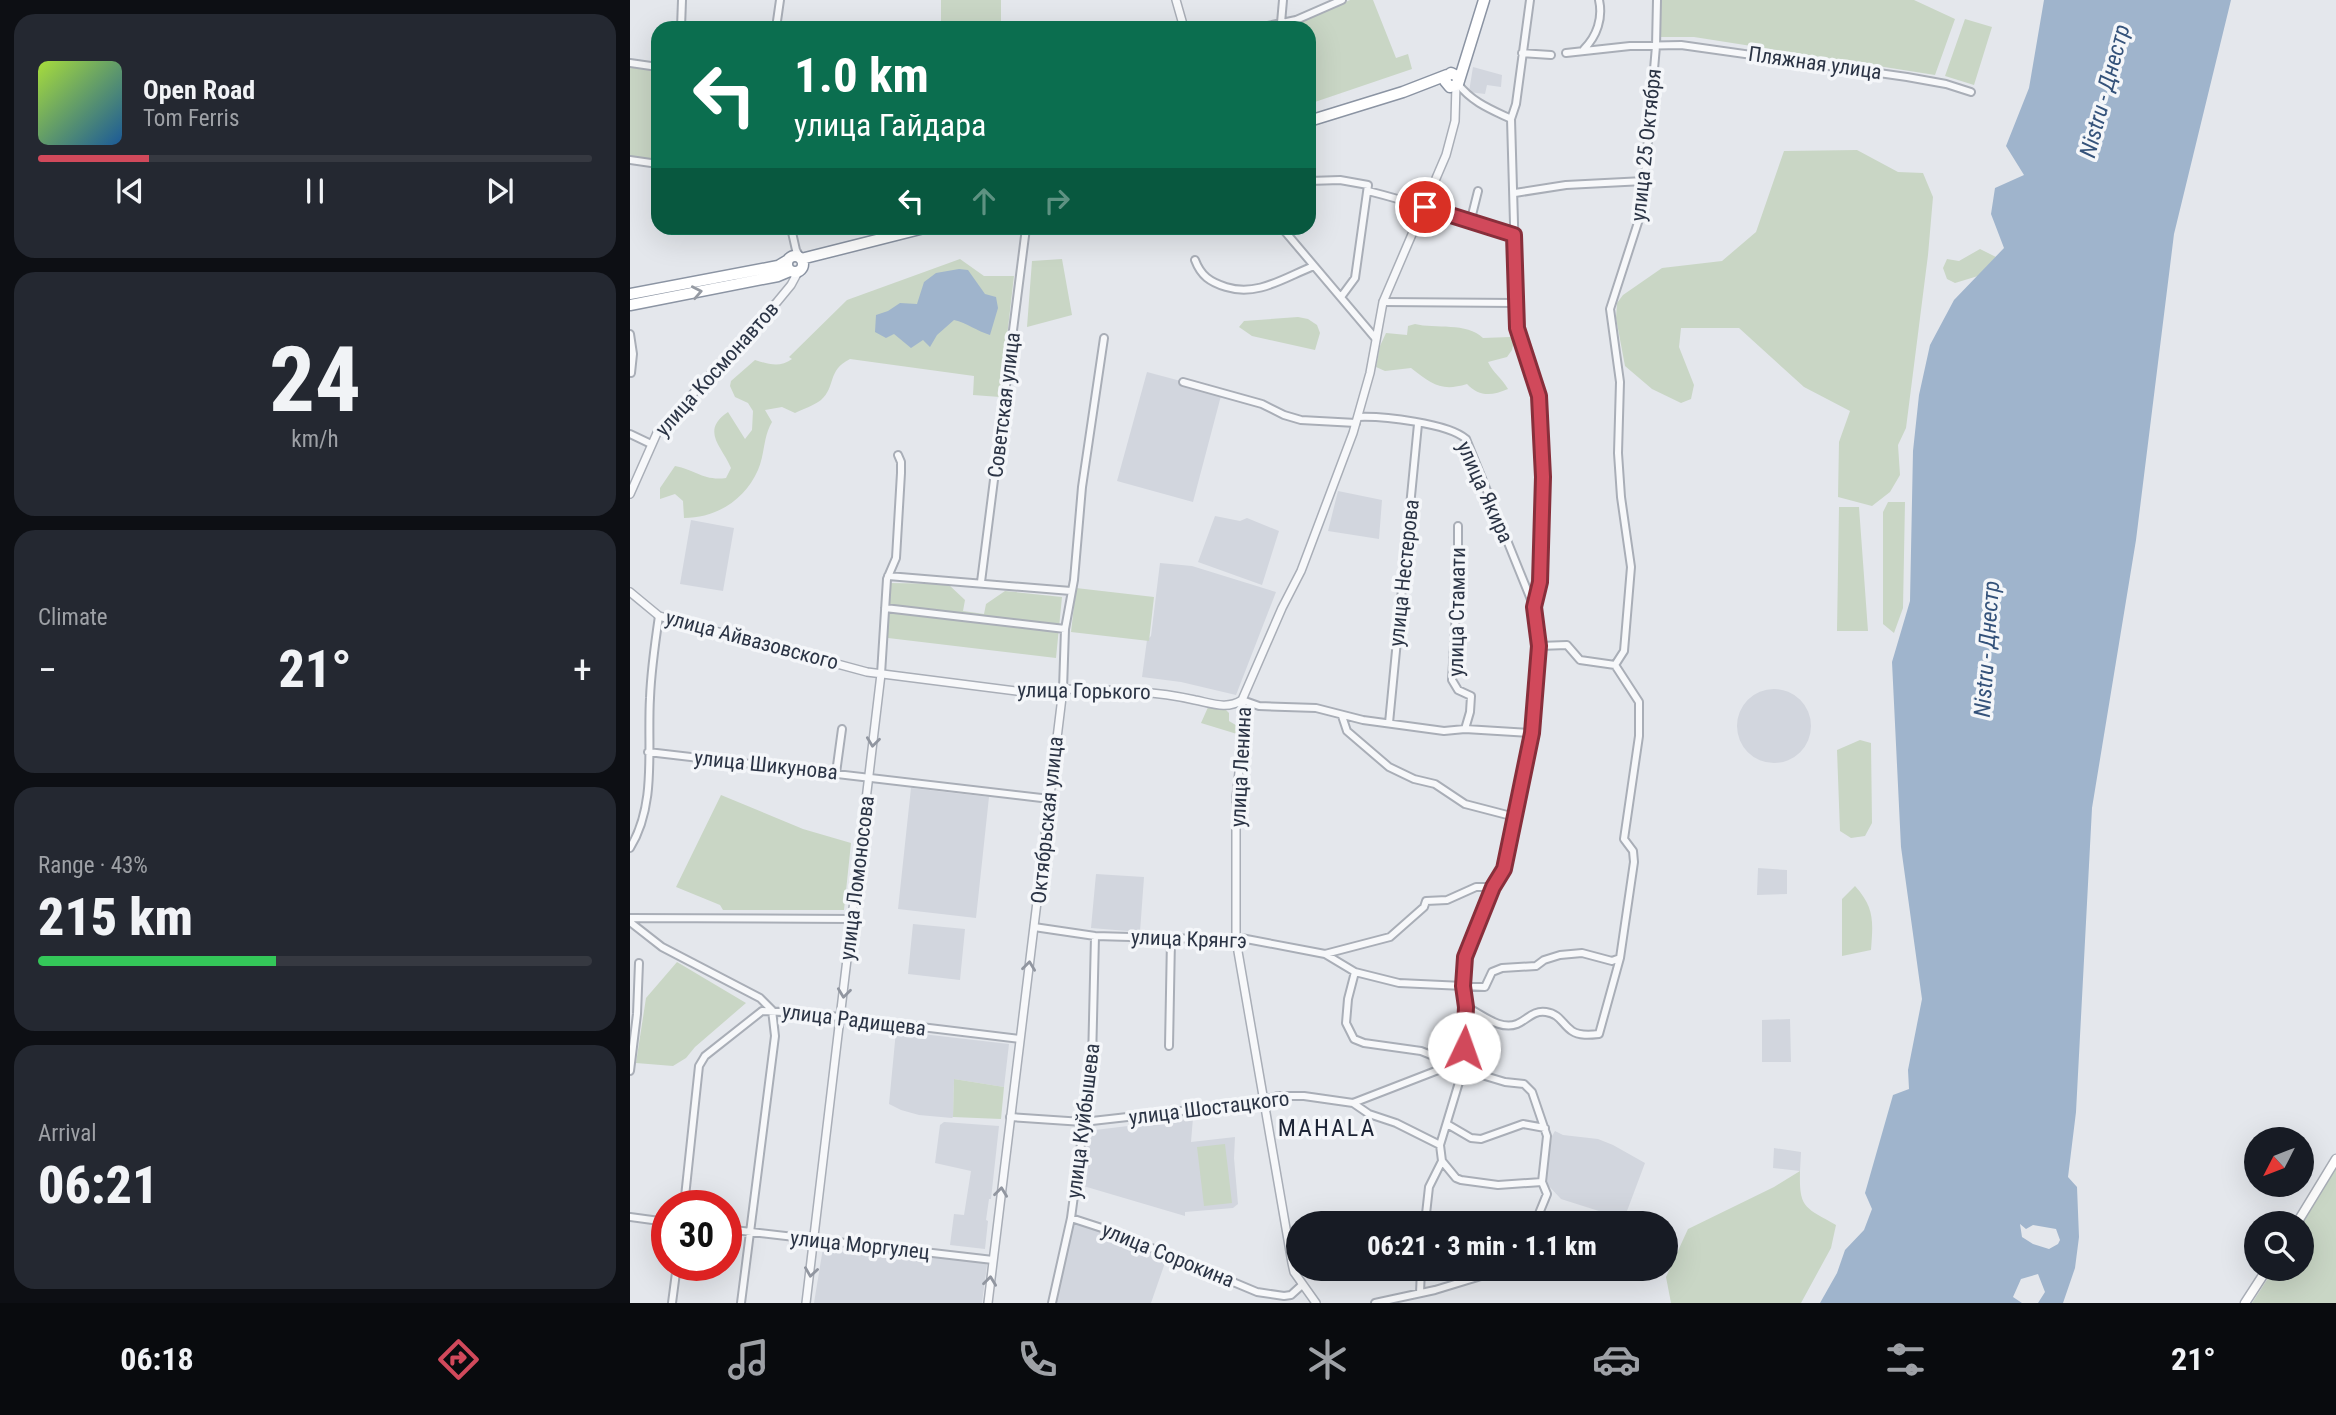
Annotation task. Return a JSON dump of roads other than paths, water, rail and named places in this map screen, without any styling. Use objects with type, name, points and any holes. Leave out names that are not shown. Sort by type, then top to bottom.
[{"type":"highway","points":[[1316,119],[1433,81],[1452,81],[1464,67],[1484,0]]},
{"type":"highway","points":[[630,294],[778,266],[899,235]]},
{"type":"highway","points":[[630,305],[778,276],[795,262]]},
{"type":"main road","points":[[2304,1211],[2336,1159]]},
{"type":"main road","points":[[2245,1303],[2259,1281]]},
{"type":"street","points":[[681,21],[682,0]]},
{"type":"street","points":[[777,21],[780,0]]},
{"type":"street","points":[[1176,0],[1182,21]]},
{"type":"street","points":[[1281,21],[1283,0]]},
{"type":"street","points":[[1291,21],[1342,0]]},
{"type":"street","points":[[1530,0],[1516,104],[1511,119],[1517,328],[1539,396],[1541,411],[1543,477],[1540,582],[1534,607],[1539,646],[1532,733],[1504,869],[1493,887],[1465,957],[1463,1069],[1440,1145],[1442,1161],[1456,1178],[1461,1180],[1498,1185],[1542,1182]]},
{"type":"street","points":[[1583,50],[1590,44],[1599,25],[1599,0]]},
{"type":"street","name":"улица 25 Октября","points":[[1615,665],[1624,651],[1631,567],[1618,453],[1620,382],[1609,309],[1642,210],[1656,46],[1657,0]]},
{"type":"street","name":"Пляжная улица","points":[[1566,53],[1681,45],[1813,62],[1946,84],[1971,92]]},
{"type":"street","points":[[1522,53],[1551,55]]},
{"type":"street","points":[[630,63],[651,66]]},
{"type":"street","points":[[1452,81],[1466,95],[1483,106],[1511,119]]},
{"type":"street","name":"улица Ленина","points":[[1315,1303],[1302,1285],[1292,1263],[1236,940],[1236,799],[1243,737],[1242,700],[1301,571],[1357,420],[1384,302],[1446,155],[1455,121],[1457,99],[1452,81]]},
{"type":"street","points":[[630,160],[651,163]]},
{"type":"street","points":[[1316,181],[1368,185],[1355,278],[1342,297]]},
{"type":"street","points":[[1515,193],[1566,185],[1644,181]]},
{"type":"street","points":[[1368,191],[1514,235]]},
{"type":"street","points":[[1470,223],[1478,191]]},
{"type":"street","points":[[792,235],[795,262]]},
{"type":"street","name":"Советская улица","points":[[981,582],[1025,235]]},
{"type":"street","points":[[1288,235],[1376,339]]},
{"type":"street","points":[[1195,260],[1199,271],[1208,280],[1236,290],[1249,291],[1314,266]]},
{"type":"street","name":"улица Космонавтов","points":[[630,494],[651,444],[665,424],[791,285],[795,262]]},
{"type":"street","points":[[1384,302],[1516,303]]},
{"type":"street","points":[[630,334],[633,354],[631,373]]},
{"type":"street","name":"Октябрьская улица","points":[[988,1303],[1063,689],[1065,629],[1074,580],[1082,487],[1104,338]]},
{"type":"street","name":"улица Якира","points":[[1183,382],[1262,404],[1301,420],[1388,417],[1457,431],[1466,439],[1534,607]]},
{"type":"street","name":"улица Нестерова","points":[[1389,723],[1418,424]]},
{"type":"street","points":[[630,434],[651,444]]},
{"type":"street","name":"улица Ломоносова","points":[[806,1303],[881,674],[888,576],[896,558],[901,473],[898,455]]},
{"type":"street","name":"улица Стамати","points":[[1458,526],[1452,680],[1458,690],[1471,695],[1465,729]]},
{"type":"street","points":[[888,576],[1071,591]]},
{"type":"street","name":"улица Айвазовского","points":[[630,592],[659,616],[881,674]]},
{"type":"street","points":[[885,608],[1065,629]]},
{"type":"street","points":[[630,848],[640,830],[648,800],[650,684],[659,616]]},
{"type":"street","points":[[1466,1007],[1496,1023],[1509,1025],[1536,1013],[1545,1012],[1558,1016],[1572,1031],[1581,1035],[1599,1034],[1620,958],[1633,862],[1633,851],[1626,843],[1624,834],[1632,799],[1640,722],[1639,702],[1615,665],[1580,660],[1567,646],[1539,646]]},
{"type":"street","name":"улица Горького","points":[[881,674],[1040,694],[1063,689],[1154,692],[1227,706],[1242,700],[1281,709],[1316,708],[1342,716],[1444,731],[1465,729],[1532,733]]},
{"type":"street","points":[[1342,716],[1347,731],[1389,767],[1414,779],[1435,784],[1465,804],[1515,817]]},
{"type":"street","points":[[836,773],[842,729]]},
{"type":"street","name":"улица Шикунова","points":[[648,752],[1050,799]]},
{"type":"street","points":[[1325,954],[1390,937],[1424,907],[1426,901],[1447,900],[1476,887],[1493,887]]},
{"type":"street","points":[[630,920],[853,919]]},
{"type":"street","name":"улица Радищева","points":[[630,920],[662,947],[760,998],[772,1010],[1020,1040]]},
{"type":"street","name":"улица Крянгэ","points":[[1034,927],[1095,936],[1241,939],[1325,954],[1355,972],[1399,983],[1463,986]]},
{"type":"street","name":"улица Куйбышева","points":[[1052,1303],[1071,1218],[1092,1061],[1095,936]]},
{"type":"street","points":[[1169,1046],[1171,939]]},
{"type":"street","points":[[1463,986],[1485,986],[1492,972],[1502,968],[1535,966],[1544,960],[1570,953],[1590,953],[1612,961],[1620,958]]},
{"type":"street","points":[[630,1072],[638,1014],[639,963]]},
{"type":"street","points":[[1355,972],[1348,999],[1346,1023],[1354,1039],[1364,1044],[1421,1051],[1446,1067]]},
{"type":"street","points":[[686,1190],[699,1066],[705,1056],[751,1019],[762,1011],[772,1010],[775,1036],[741,1303]]},
{"type":"street","points":[[1353,1102],[1446,1067],[1524,1084],[1537,1100],[1548,1142],[1542,1182],[1547,1194],[1542,1211]]},
{"type":"street","name":"улица Шостацкого","points":[[1010,1117],[1083,1122],[1264,1100],[1278,1096],[1304,1096],[1353,1102],[1369,1114],[1396,1123],[1440,1145]]},
{"type":"street","points":[[1447,1124],[1471,1138],[1481,1139],[1523,1124],[1545,1128]]},
{"type":"street","points":[[1426,1211],[1429,1187],[1442,1161]]},
{"type":"street","points":[[630,1217],[651,1220]]},
{"type":"street","name":"улица Сорокина","points":[[1071,1218],[1111,1231],[1257,1292],[1284,1296],[1302,1285]]},
{"type":"street","name":"улица Моргулец","points":[[742,1231],[993,1260]]},
{"type":"street","points":[[672,1303],[675,1281]]},
{"type":"street","points":[[1420,1281],[1420,1293]]},
{"type":"street","points":[[1375,1303],[1393,1301],[1463,1281]]},
{"type":"water","name":"Nistru - Днестр","points":[[2044,0],[2231,0],[2174,234],[2136,540],[2092,808],[2076,1112],[2068,1177],[2077,1187],[2079,1237],[2075,1268],[2063,1303],[2038,1303],[2045,1292],[2038,1274],[2021,1279],[2013,1297],[2022,1303],[1820,1303],[1837,1273],[1845,1250],[1864,1230],[1872,1209],[1865,1193],[1893,1095],[1909,1089],[1908,1070],[1922,999],[1901,847],[1892,662],[1910,601],[1913,451],[1919,395],[1930,345],[1954,300],[2004,248],[1991,214],[1995,188],[2024,175],[2006,146],[2029,88]],"holes":[[[2020,1224],[2026,1229],[2033,1225],[2056,1229],[2060,1240],[2049,1249],[2033,1244],[2022,1237]]]},
{"type":"water","points":[[968,270],[985,294],[996,297],[998,308],[990,335],[954,320],[937,335],[930,347],[923,340],[911,348],[894,334],[886,338],[875,332],[876,315],[900,303],[917,304],[924,282],[936,273]]},
{"type":"district","name":"MAHALA","points":[[1327,1128]]}]
